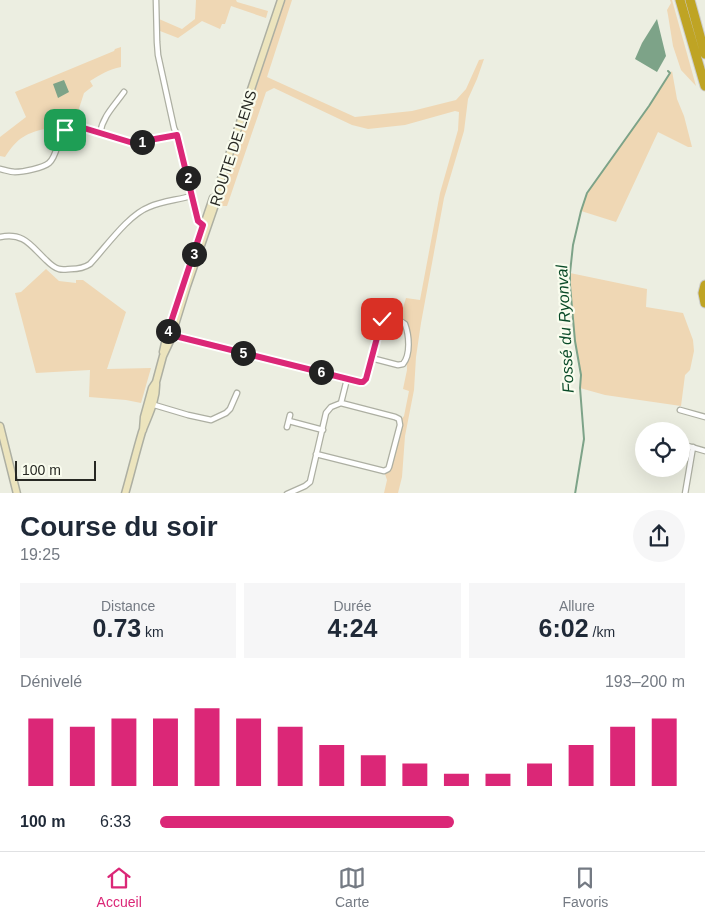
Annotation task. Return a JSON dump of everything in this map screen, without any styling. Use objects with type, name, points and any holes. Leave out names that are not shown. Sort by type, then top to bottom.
[{"type":"highway","points":[[680,0],[705,86]]},
{"type":"highway","points":[[690,0],[705,54]]},
{"type":"highway","points":[[705,285],[703,293],[705,303]]},
{"type":"main road","name":"ROUTE DE LENS","points":[[124,493],[150,404],[156,390],[156,382],[163,356],[205,225],[218,196],[221,179],[281,0]]},
{"type":"main road","points":[[0,426],[17,493]]},
{"type":"street","points":[[156,0],[158,55],[174,128],[198,221],[205,225]]},
{"type":"street","points":[[100,133],[102,123],[124,92]]},
{"type":"street","points":[[0,169],[15,172],[49,164],[59,138],[68,127],[77,126],[133,143],[177,135]]},
{"type":"street","points":[[0,237],[22,238],[51,265],[59,269],[78,269],[90,264],[123,226],[138,213],[149,207],[192,196]]},
{"type":"street","points":[[170,335],[360,382],[364,381],[382,319],[399,320],[405,324],[408,349],[403,364],[398,365],[371,358]]},
{"type":"street","points":[[342,403],[347,379]]},
{"type":"street","points":[[150,404],[211,420],[230,409],[237,393]]},
{"type":"street","points":[[290,493],[302,488],[310,482],[316,454],[326,414],[329,409],[342,403],[399,419],[400,424],[389,467],[386,471],[316,454]]},
{"type":"street","points":[[680,410],[705,417]]},
{"type":"street","points":[[290,415],[288,424],[322,430]]},
{"type":"street","points":[[690,446],[705,450]]},
{"type":"street","points":[[685,493],[693,447]]},
{"type":"street","points":[[302,488],[304,493]]},
{"type":"shaded area","points":[[196,0],[236,0],[237,2],[268,11],[266,18],[231,6],[225,24],[222,24],[220,29],[202,21],[178,38],[160,31],[159,19],[182,29],[195,19]]},
{"type":"shaded area","points":[[284,0],[292,0],[267,77],[355,117],[412,111],[456,100],[466,89],[479,60],[484,59],[468,99],[464,131],[444,198],[421,323],[414,390],[405,436],[402,477],[398,493],[384,493],[387,480],[384,471],[388,469],[400,421],[404,416],[409,391],[403,389],[407,370],[406,327],[399,320],[406,298],[420,300],[440,193],[458,130],[459,112],[455,111],[405,125],[368,129],[352,125],[274,88],[266,92],[227,206],[222,206],[219,203],[223,183]]},
{"type":"shaded area","points":[[670,0],[672,0],[696,86],[681,70],[673,46],[667,10],[671,3]]},
{"type":"shaded area","points":[[657,19],[666,56],[657,72],[635,59],[642,43]]},
{"type":"shaded area","points":[[121,47],[121,67],[90,81],[93,86],[84,93],[73,125],[59,138],[49,128],[34,132],[19,140],[5,157],[0,156],[0,137],[26,117],[15,92]]},
{"type":"shaded area","points":[[672,71],[677,99],[684,116],[692,147],[688,147],[658,132],[616,222],[581,211],[587,193]]},
{"type":"shaded area","points":[[64,80],[69,92],[58,98],[53,84]]},
{"type":"shaded area","points":[[46,269],[59,281],[76,283],[76,280],[83,280],[126,312],[107,369],[151,368],[141,403],[89,397],[90,370],[36,373],[15,293],[21,292]]},
{"type":"shaded area","points":[[570,273],[647,289],[646,307],[683,313],[693,340],[694,351],[690,370],[685,375],[681,406],[605,395],[580,388],[581,375],[575,341]]},
{"type":"waterway","name":"Fossé du Ryonval","points":[[575,493],[584,439],[580,388],[581,375],[575,341],[570,285],[573,245],[587,193],[649,106],[670,73],[668,71]]},
{"type":"route","points":[[65,130],[72,125],[133,143],[177,135],[198,221],[203,225],[167,334],[363,382],[366,379],[382,319]]}]
